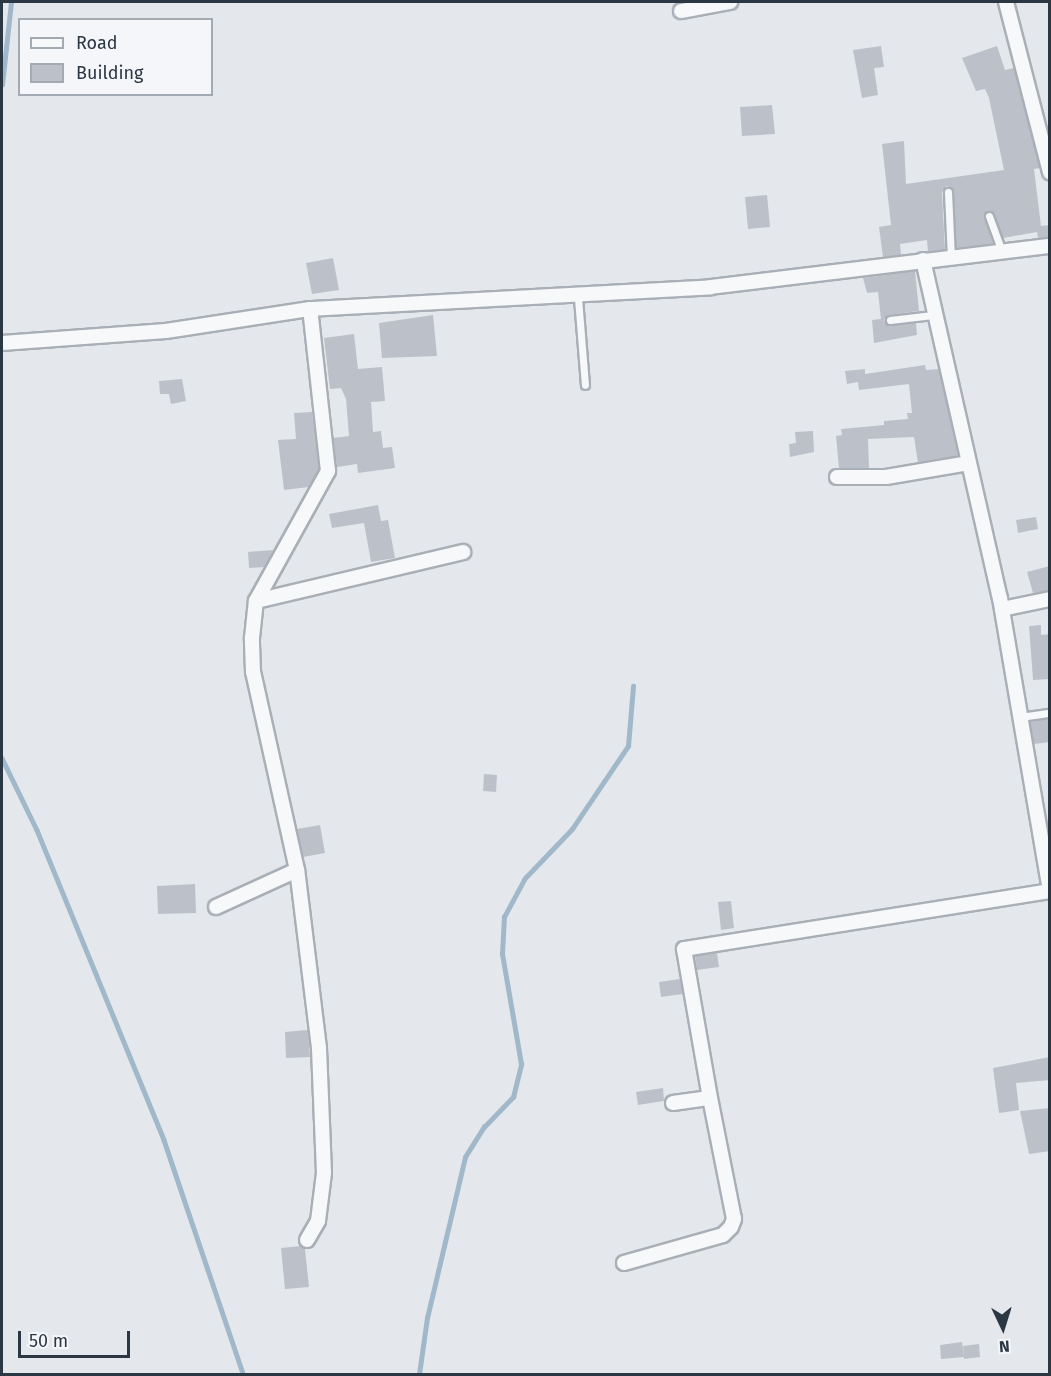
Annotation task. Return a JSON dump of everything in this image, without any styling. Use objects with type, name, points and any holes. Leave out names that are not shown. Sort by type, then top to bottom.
[{"type":"street","points":[[681,11],[730,2]]},
{"type":"street","points":[[1006,2],[1050,172]]},
{"type":"street","points":[[2,343],[166,331],[309,309],[578,298],[710,287],[1050,246]]},
{"type":"street","points":[[624,1263],[723,1235],[732,1227],[734,1219],[684,949],[1050,891],[1002,609],[933,315],[923,260]]},
{"type":"street","points":[[307,1240],[318,1221],[324,1104],[297,870],[253,672],[256,602],[328,471],[309,309]]},
{"type":"street","points":[[837,477],[886,477],[969,464]]},
{"type":"street","points":[[256,602],[464,552]]},
{"type":"street","points":[[1002,609],[1050,599]]},
{"type":"street","points":[[216,907],[297,870]]},
{"type":"street","points":[[673,1103],[710,1098]]},
{"type":"lane","points":[[948,192],[951,257]]},
{"type":"lane","points":[[989,216],[990,229],[1004,253]]},
{"type":"lane","points":[[578,298],[585,385]]},
{"type":"lane","points":[[890,320],[933,315]]},
{"type":"lane","points":[[1020,717],[1050,713]]},
{"type":"building","points":[[881,46],[884,67],[874,68],[878,95],[862,98],[853,50]]},
{"type":"building","points":[[997,46],[1005,70],[1014,68],[1040,168],[1034,169],[1041,226],[1050,225],[1050,237],[1038,238],[1037,232],[1003,238],[994,214],[988,211],[984,217],[993,244],[956,248],[954,192],[947,186],[942,192],[945,250],[928,252],[927,240],[900,244],[901,255],[883,257],[879,227],[891,225],[882,144],[904,141],[906,184],[1004,170],[989,98],[985,89],[976,91],[962,58]]},
{"type":"building","points":[[772,105],[775,134],[742,136],[740,107]]},
{"type":"building","points":[[767,195],[770,227],[748,229],[745,197]]},
{"type":"building","points":[[333,258],[339,290],[312,294],[306,263]]},
{"type":"building","points":[[915,271],[919,311],[889,315],[884,320],[890,326],[916,323],[917,335],[874,343],[872,320],[881,319],[878,292],[867,293],[863,278]]},
{"type":"building","points":[[433,315],[437,356],[382,358],[379,323]]},
{"type":"building","points":[[354,334],[358,369],[382,367],[385,401],[371,402],[373,432],[381,431],[383,448],[392,447],[395,468],[358,473],[357,464],[337,467],[333,438],[349,436],[346,399],[341,388],[330,389],[324,338]]},
{"type":"building","points":[[925,365],[926,370],[939,369],[958,456],[918,463],[914,437],[868,439],[869,468],[839,468],[836,436],[842,435],[841,429],[884,425],[884,421],[908,419],[907,413],[912,413],[909,384],[859,390],[858,382],[847,384],[845,371],[865,369],[865,374]]},
{"type":"building","points":[[182,379],[186,401],[171,404],[169,394],[160,394],[159,381]]},
{"type":"building","points":[[312,412],[319,469],[309,487],[284,490],[278,440],[296,439],[294,413]]},
{"type":"building","points":[[813,431],[814,452],[790,457],[789,444],[796,443],[795,432]]},
{"type":"building","points":[[378,505],[381,521],[388,520],[395,558],[371,562],[364,523],[332,528],[329,514]]},
{"type":"building","points":[[1036,517],[1038,529],[1018,533],[1016,520]]},
{"type":"building","points":[[273,550],[265,567],[249,568],[248,552]]},
{"type":"building","points":[[1050,566],[1050,590],[1033,593],[1027,572]]},
{"type":"building","points":[[1041,625],[1041,635],[1050,634],[1050,679],[1033,680],[1029,626]]},
{"type":"building","points":[[1050,719],[1050,742],[1034,744],[1030,721]]},
{"type":"building","points":[[484,774],[497,775],[496,792],[483,791]]},
{"type":"building","points":[[320,825],[325,853],[303,857],[297,829]]},
{"type":"building","points":[[195,884],[196,913],[158,914],[157,886]]},
{"type":"building","points":[[731,901],[734,928],[721,930],[718,902]]},
{"type":"building","points":[[717,953],[719,967],[697,970],[695,956]]},
{"type":"building","points":[[680,979],[683,994],[661,997],[659,982]]},
{"type":"building","points":[[308,1030],[310,1057],[286,1058],[285,1032]]},
{"type":"building","points":[[1050,1057],[1050,1080],[1016,1083],[1019,1110],[999,1113],[993,1068]]},
{"type":"building","points":[[663,1088],[664,1101],[638,1105],[636,1092]]},
{"type":"building","points":[[1050,1108],[1050,1151],[1029,1154],[1020,1111]]},
{"type":"building","points":[[301,1246],[305,1249],[309,1287],[285,1289],[281,1248]]},
{"type":"building","points":[[962,1342],[964,1357],[941,1359],[940,1345]]},
{"type":"building","points":[[979,1344],[980,1357],[964,1359],[963,1346]]},
{"type":"waterway","points":[[2,85],[11,2]]},
{"type":"waterway","points":[[419,1374],[427,1318],[465,1157],[484,1127],[513,1097],[521,1064],[502,954],[504,917],[525,878],[572,829],[628,746],[633,686]]},
{"type":"waterway","points":[[2,758],[37,830],[164,1140],[243,1374]]}]
